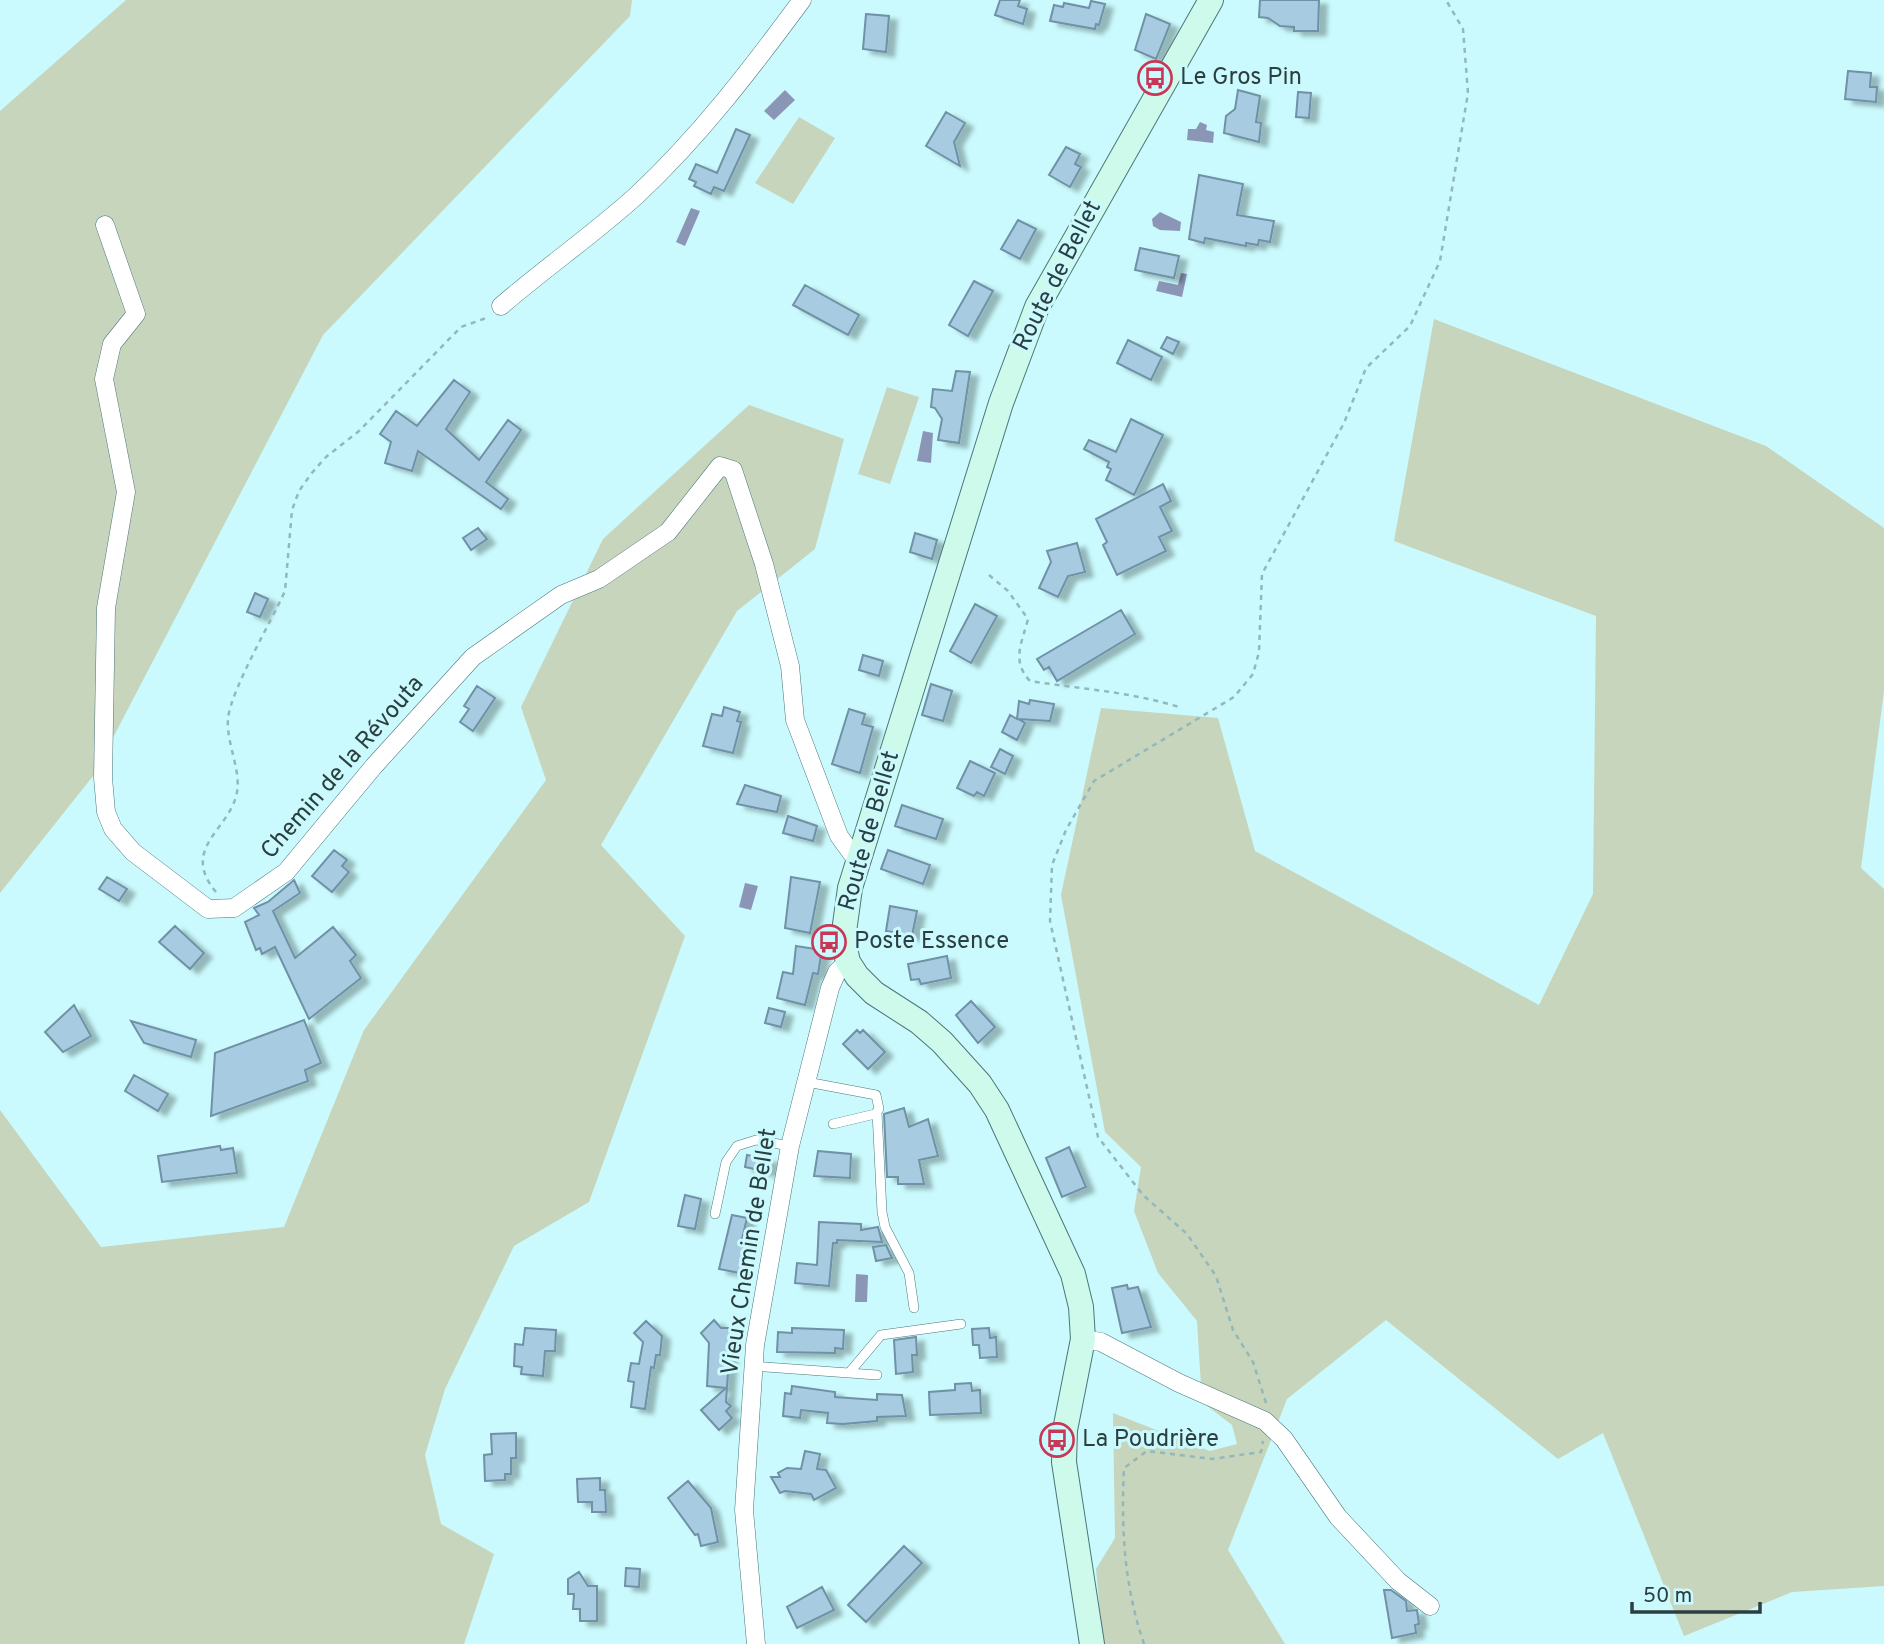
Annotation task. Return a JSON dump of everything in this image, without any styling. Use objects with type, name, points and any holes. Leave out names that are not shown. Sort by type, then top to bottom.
[{"type":"main road","name":"Route de Bellet","points":[[848,962],[843,939],[845,913],[858,862],[1001,403],[1027,328],[1075,238],[1211,0]]},
{"type":"main road","points":[[848,962],[857,976],[874,993],[919,1022],[959,1059],[997,1110],[1073,1274],[1081,1307],[1083,1339],[1065,1430],[1064,1462],[1093,1644]]},
{"type":"street","points":[[501,306],[635,197],[674,158],[732,94],[803,0]]},
{"type":"street","points":[[104,225],[136,314],[112,344],[104,379],[126,492],[106,608],[103,778],[106,812],[113,829],[132,852],[157,868],[201,906],[216,911],[234,908]]},
{"type":"street","name":"Chemin de la Révouta","points":[[234,908],[273,883],[297,862],[374,766],[473,657],[561,595],[598,579],[668,532],[720,466],[733,470],[764,564],[790,666],[795,720],[836,830],[858,862]]},
{"type":"street","name":"Vieux Chemin de Bellet","points":[[756,1644],[744,1510],[753,1366],[790,1146],[830,988],[837,972],[848,962]]},
{"type":"street","points":[[1083,1339],[1101,1342],[1179,1383],[1265,1421],[1284,1439],[1345,1525],[1398,1581],[1430,1606]]},
{"type":"lane","points":[[807,1082],[876,1095],[879,1102],[877,1112],[882,1212],[885,1227],[909,1273],[914,1308]]},
{"type":"lane","points":[[832,1124],[877,1112]]},
{"type":"lane","points":[[715,1214],[726,1162],[737,1146],[757,1140],[790,1146]]},
{"type":"lane","points":[[849,1373],[881,1335],[961,1324]]},
{"type":"lane","points":[[753,1366],[877,1376]]},
{"type":"path","points":[[1144,1644],[1131,1606],[1126,1569],[1122,1513],[1124,1468],[1147,1451],[1212,1459],[1261,1452],[1266,1403],[1253,1362],[1233,1330],[1216,1276],[1187,1234],[1143,1195],[1098,1137],[1050,921],[1052,865],[1066,830],[1094,781],[1234,697],[1253,674],[1259,652],[1262,573],[1344,423],[1366,368],[1410,326],[1440,261],[1468,93],[1463,29],[1446,0]]},
{"type":"path","points":[[234,908],[213,888],[204,861],[204,847],[234,802],[237,790],[228,739],[229,716],[285,591],[289,570],[289,534],[299,491],[326,457],[359,431],[461,327],[486,319],[501,306]]},
{"type":"path","points":[[989,575],[1008,591],[1028,619],[1018,660],[1022,673],[1030,681],[1083,686],[1158,700],[1182,708]]},
{"type":"green space","points":[[126,0],[632,0],[630,16],[323,335],[93,776],[0,893],[0,111]]},
{"type":"green space","points":[[799,117],[835,138],[793,204],[755,183]]},
{"type":"green space","points":[[1434,319],[1766,446],[1884,528],[1884,691],[1861,868],[1884,889],[1884,1586],[1792,1592],[1684,1636],[1603,1433],[1558,1459],[1386,1320],[1287,1399],[1228,1550],[1285,1644],[1103,1644],[1096,1569],[1115,1538],[1113,1413],[1210,1451],[1237,1444],[1232,1425],[1202,1402],[1197,1321],[1158,1273],[1134,1211],[1141,1167],[1105,1132],[1061,895],[1101,708],[1218,718],[1255,851],[1539,1005],[1593,894],[1596,616],[1394,541]]},
{"type":"green space","points":[[887,387],[919,397],[890,484],[858,474]]},
{"type":"green space","points":[[749,405],[844,439],[815,549],[737,611],[601,845],[685,936],[589,1202],[514,1246],[445,1389],[425,1455],[441,1524],[494,1554],[464,1644],[0,1644],[0,1110],[101,1247],[284,1227],[364,1030],[546,780],[521,707],[603,539]]},
{"type":"water","points":[[785,90],[795,100],[774,120],[764,111]]},
{"type":"water","points":[[1200,122],[1207,125],[1206,130],[1214,132],[1213,143],[1187,140],[1188,129],[1196,129]]},
{"type":"water","points":[[691,208],[700,211],[685,246],[676,242]]},
{"type":"water","points":[[1160,212],[1181,222],[1180,231],[1160,230],[1153,226],[1152,219]]},
{"type":"water","points":[[1181,273],[1187,274],[1182,297],[1156,291],[1159,281],[1178,285]]},
{"type":"water","points":[[923,431],[933,433],[931,463],[917,461]]},
{"type":"water","points":[[745,883],[758,886],[751,910],[739,907]]},
{"type":"water","points":[[856,1274],[868,1275],[867,1302],[855,1302]]},
{"type":"building","points":[[1000,0],[1020,0],[1018,6],[1027,9],[1023,24],[995,15]]},
{"type":"building","points":[[1260,0],[1319,0],[1318,31],[1294,31],[1294,27],[1280,26],[1268,18],[1259,17]]},
{"type":"building","points":[[1091,1],[1105,4],[1099,25],[1096,24],[1095,29],[1050,21],[1054,5],[1063,7],[1064,3],[1089,8]]},
{"type":"building","points":[[866,14],[889,16],[886,52],[863,49]]},
{"type":"building","points":[[1146,14],[1170,24],[1156,59],[1135,50]]},
{"type":"building","points":[[1848,71],[1871,73],[1870,87],[1877,87],[1876,102],[1845,99]]},
{"type":"building","points":[[1238,90],[1260,96],[1256,122],[1261,123],[1259,142],[1224,133],[1226,116],[1235,109]]},
{"type":"building","points":[[1298,92],[1311,93],[1309,118],[1296,117]]},
{"type":"building","points":[[946,112],[965,123],[954,142],[960,166],[926,146]]},
{"type":"building","points":[[736,129],[750,135],[724,191],[714,187],[711,194],[694,186],[696,182],[689,179],[696,164],[717,173]]},
{"type":"building","points":[[1066,147],[1080,154],[1075,164],[1081,167],[1070,187],[1049,175]]},
{"type":"building","points":[[1199,175],[1243,184],[1237,215],[1274,221],[1270,242],[1259,240],[1258,245],[1246,243],[1246,246],[1205,238],[1204,243],[1189,239]]},
{"type":"building","points":[[1018,220],[1036,229],[1020,259],[1001,249]]},
{"type":"building","points":[[1140,248],[1179,256],[1174,278],[1135,270]]},
{"type":"building","points":[[974,281],[993,291],[968,336],[949,325]]},
{"type":"building","points":[[805,285],[859,315],[848,335],[793,305]]},
{"type":"building","points":[[1167,337],[1179,342],[1173,354],[1161,348]]},
{"type":"building","points":[[1128,340],[1162,357],[1151,380],[1117,363]]},
{"type":"building","points":[[956,371],[970,372],[959,443],[938,440],[942,419],[935,408],[931,407],[933,389],[952,391]]},
{"type":"building","points":[[454,380],[470,392],[446,429],[479,460],[508,420],[521,430],[486,482],[508,499],[501,509],[418,451],[412,471],[385,463],[391,442],[380,434],[396,411],[417,426]]},
{"type":"building","points":[[1131,419],[1163,435],[1134,495],[1106,480],[1111,469],[1107,467],[1109,462],[1084,449],[1089,440],[1116,452]]},
{"type":"building","points":[[1163,484],[1171,501],[1160,507],[1172,531],[1159,537],[1166,551],[1117,575],[1103,545],[1107,542],[1096,519]]},
{"type":"building","points":[[478,528],[487,539],[471,550],[463,538]]},
{"type":"building","points":[[915,533],[937,540],[932,559],[910,552]]},
{"type":"building","points":[[1077,543],[1085,572],[1068,576],[1058,597],[1039,588],[1051,562],[1047,551]]},
{"type":"building","points":[[255,593],[268,599],[260,617],[247,612]]},
{"type":"building","points":[[975,604],[997,616],[971,663],[950,651]]},
{"type":"building","points":[[1121,610],[1135,634],[1057,681],[1049,667],[1044,670],[1037,659]]},
{"type":"building","points":[[863,655],[883,661],[879,676],[859,670]]},
{"type":"building","points":[[931,684],[952,691],[943,721],[922,715]]},
{"type":"building","points":[[477,686],[495,698],[473,731],[460,722],[469,709],[464,706]]},
{"type":"building","points":[[1030,700],[1054,704],[1050,721],[1018,719],[1025,723],[1017,740],[1002,732],[1010,715],[1017,719],[1019,701],[1029,704]]},
{"type":"building","points":[[724,707],[740,712],[737,721],[741,722],[733,753],[703,746],[712,714],[722,716]]},
{"type":"building","points":[[849,709],[865,714],[862,724],[873,727],[860,773],[832,764]]},
{"type":"building","points":[[1000,749],[1013,756],[1005,774],[991,767]]},
{"type":"building","points":[[970,761],[995,773],[984,796],[977,792],[974,796],[957,788]]},
{"type":"building","points":[[745,785],[781,796],[777,812],[737,804]]},
{"type":"building","points":[[902,805],[943,819],[936,839],[895,826]]},
{"type":"building","points":[[788,816],[817,826],[813,841],[783,833]]},
{"type":"building","points":[[334,850],[347,860],[342,866],[349,872],[332,892],[312,876]]},
{"type":"building","points":[[888,850],[930,865],[923,884],[881,869]]},
{"type":"building","points":[[107,877],[127,889],[119,901],[99,889]]},
{"type":"building","points":[[791,877],[820,882],[810,933],[785,928]]},
{"type":"building","points":[[294,880],[300,893],[273,911],[295,958],[333,927],[356,955],[350,961],[361,978],[309,1019],[275,947],[262,954],[260,948],[256,950],[245,922],[259,915],[254,908],[268,902]]},
{"type":"building","points":[[890,906],[917,911],[912,936],[886,931]]},
{"type":"building","points":[[175,926],[204,953],[190,969],[159,942]]},
{"type":"building","points":[[796,946],[822,950],[818,974],[813,973],[805,1005],[777,998],[783,972],[793,974]]},
{"type":"building","points":[[947,956],[951,978],[921,984],[919,979],[911,980],[908,964]]},
{"type":"building","points":[[971,1001],[995,1027],[978,1043],[956,1015]]},
{"type":"building","points":[[74,1005],[91,1036],[63,1052],[45,1032]]},
{"type":"building","points":[[769,1008],[785,1012],[781,1027],[765,1023]]},
{"type":"building","points":[[304,1020],[321,1063],[305,1070],[308,1081],[211,1116],[215,1053]]},
{"type":"building","points":[[131,1021],[196,1040],[191,1057],[144,1043]]},
{"type":"building","points":[[857,1030],[860,1033],[863,1030],[885,1052],[868,1069],[843,1044]]},
{"type":"building","points":[[134,1075],[168,1094],[158,1111],[125,1091]]},
{"type":"building","points":[[904,1108],[909,1127],[928,1119],[938,1156],[919,1160],[924,1184],[898,1184],[898,1177],[887,1177],[884,1114]]},
{"type":"building","points":[[220,1146],[221,1150],[233,1148],[237,1173],[162,1182],[158,1156]]},
{"type":"building","points":[[1069,1147],[1086,1187],[1062,1197],[1046,1158]]},
{"type":"building","points":[[818,1151],[851,1154],[850,1178],[814,1176]]},
{"type":"building","points":[[747,1155],[770,1159],[768,1172],[745,1167]]},
{"type":"building","points":[[685,1195],[701,1199],[695,1229],[678,1226]]},
{"type":"building","points":[[732,1215],[747,1218],[742,1239],[748,1241],[740,1273],[719,1269]]},
{"type":"building","points":[[819,1222],[861,1224],[861,1230],[878,1227],[882,1242],[837,1240],[837,1243],[833,1243],[829,1286],[795,1283],[797,1263],[817,1265]]},
{"type":"building","points":[[886,1245],[892,1258],[876,1261],[873,1247]]},
{"type":"building","points":[[1127,1285],[1128,1289],[1138,1287],[1151,1327],[1122,1333],[1112,1288]]},
{"type":"building","points":[[714,1320],[721,1328],[731,1328],[726,1402],[731,1406],[726,1411],[732,1418],[719,1430],[701,1410],[726,1388],[707,1386],[709,1343],[701,1333]]},
{"type":"building","points":[[646,1321],[662,1336],[660,1355],[656,1355],[654,1368],[651,1367],[645,1409],[631,1407],[634,1382],[628,1381],[631,1363],[639,1364],[643,1342],[634,1333]]},
{"type":"building","points":[[525,1328],[556,1330],[555,1351],[545,1351],[543,1376],[521,1374],[522,1367],[514,1366],[515,1344],[523,1345]]},
{"type":"building","points":[[792,1328],[844,1330],[843,1349],[835,1348],[835,1353],[777,1352],[778,1332],[792,1333]]},
{"type":"building","points":[[989,1328],[990,1338],[996,1337],[997,1357],[980,1358],[979,1345],[973,1345],[972,1329]]},
{"type":"building","points":[[916,1337],[917,1355],[912,1355],[913,1372],[896,1374],[894,1340]]},
{"type":"building","points":[[971,1383],[972,1391],[980,1390],[981,1413],[930,1415],[929,1392],[955,1390],[955,1384]]},
{"type":"building","points":[[792,1386],[835,1392],[835,1397],[877,1400],[877,1394],[902,1395],[906,1416],[877,1417],[877,1421],[843,1424],[827,1423],[828,1413],[801,1410],[800,1418],[783,1416],[785,1393],[791,1394]]},
{"type":"building","points":[[516,1433],[516,1458],[511,1458],[511,1474],[505,1474],[505,1480],[485,1481],[484,1455],[492,1454],[491,1434]]},
{"type":"building","points":[[805,1451],[820,1454],[817,1469],[826,1470],[836,1488],[814,1500],[811,1494],[785,1491],[780,1493],[771,1477],[780,1477],[778,1473],[787,1468],[801,1469]]},
{"type":"building","points":[[600,1478],[600,1490],[605,1490],[606,1512],[592,1512],[592,1502],[578,1502],[577,1479]]},
{"type":"building","points":[[688,1481],[711,1508],[718,1542],[701,1546],[698,1534],[695,1535],[668,1498]]},
{"type":"building","points":[[904,1546],[922,1563],[866,1622],[848,1605]]},
{"type":"building","points":[[626,1568],[640,1569],[639,1587],[625,1586]]},
{"type":"building","points":[[579,1572],[588,1586],[597,1586],[597,1621],[580,1621],[580,1609],[573,1609],[574,1594],[568,1594],[568,1579]]},
{"type":"building","points":[[822,1587],[834,1610],[797,1628],[787,1607]]},
{"type":"building","points":[[1384,1590],[1391,1590],[1406,1601],[1407,1611],[1417,1610],[1419,1624],[1415,1625],[1416,1633],[1392,1638]]},
{"type":"place","name":"Le Gros Pin","points":[[1155,78]]},
{"type":"place","name":"Poste Essence","points":[[829,942]]},
{"type":"place","name":"La Poudrière","points":[[1057,1440]]}]
